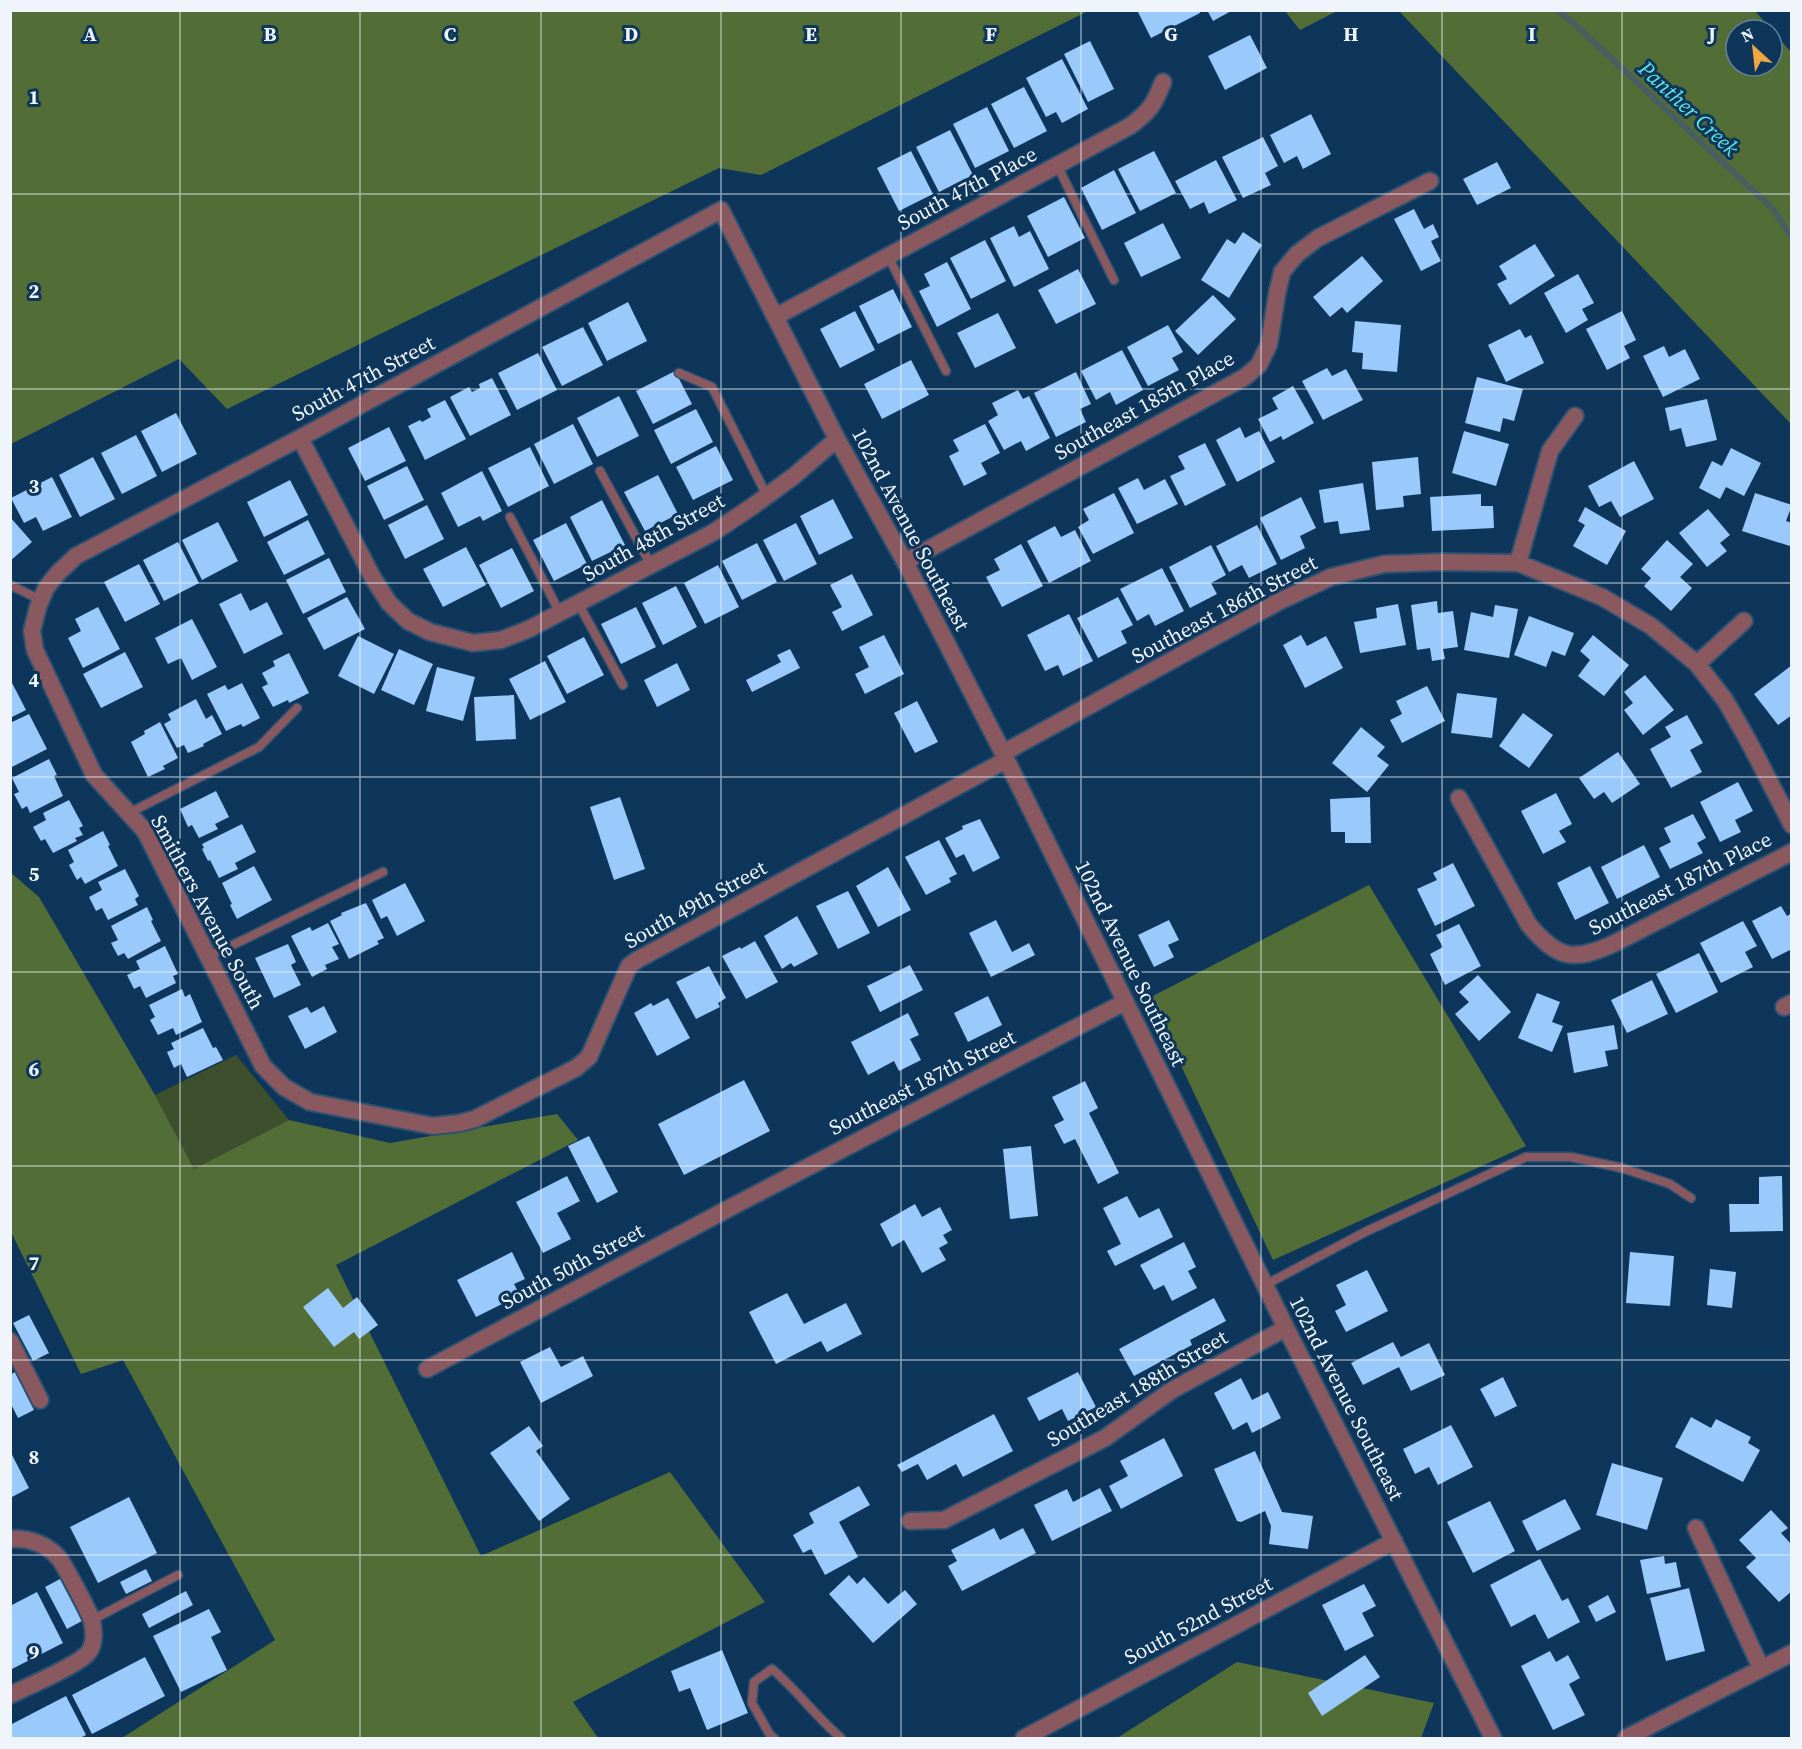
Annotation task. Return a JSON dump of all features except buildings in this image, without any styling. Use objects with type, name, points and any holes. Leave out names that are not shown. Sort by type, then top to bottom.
[{"type":"street","name":"South 47th Place","points":[[775,317],[1130,126],[1146,113],[1156,100],[1163,82]]},
{"type":"street","name":"Southeast 185th Place","points":[[905,562],[1245,377],[1259,364],[1269,344],[1282,272],[1297,254],[1318,238],[1430,181]]},
{"type":"street","name":"102nd Avenue Southeast","points":[[721,210],[837,439],[905,562],[1004,756],[1286,1328],[1493,1738]]},
{"type":"street","name":"South 47th Street","points":[[41,600],[46,588],[76,556],[300,438],[721,210]]},
{"type":"street","points":[[1575,416],[1550,451],[1518,563],[1602,597],[1651,626],[1697,664],[1725,700],[1791,825]]},
{"type":"street","name":"South 48th Street","points":[[300,438],[373,578],[389,603],[408,621],[430,632],[473,643],[501,640],[529,629],[714,532],[794,476],[837,439]]},
{"type":"street","name":"Southeast 186th Street","points":[[1004,756],[1280,601],[1331,577],[1384,564],[1518,563]]},
{"type":"street","name":"Smithers Avenue South","points":[[41,600],[32,631],[35,650],[94,775],[145,831],[263,1066],[284,1087],[310,1102]]},
{"type":"street","points":[[1697,664],[1744,621]]},
{"type":"street","name":"South 49th Street","points":[[310,1102],[433,1126],[475,1119],[576,1068],[589,1057],[629,966],[637,960],[1004,756]]},
{"type":"street","name":"Southeast 187th Place","points":[[1459,798],[1529,926],[1543,941],[1571,956],[1594,953],[1791,852]]},
{"type":"street","name":"Southeast 187th Street","points":[[739,1203],[1125,1002]]},
{"type":"street","name":"South 50th Street","points":[[427,1369],[739,1203]]},
{"type":"street","name":"Southeast 188th Street","points":[[910,1521],[944,1520],[1106,1438],[1172,1390],[1286,1328]]},
{"type":"street","points":[[10,1341],[40,1400]]},
{"type":"street","points":[[1696,1528],[1761,1668]]},
{"type":"street","points":[[10,1539],[29,1540],[46,1547],[58,1557],[92,1620],[94,1637],[89,1652],[75,1662],[10,1695]]},
{"type":"street","name":"South 52nd Street","points":[[1024,1738],[1394,1541]]},
{"type":"street","points":[[1626,1738],[1791,1653]]},
{"type":"lane","points":[[1058,165],[1114,280]]},
{"type":"lane","points":[[888,256],[946,371]]},
{"type":"lane","points":[[679,373],[712,387],[767,496]]},
{"type":"lane","points":[[600,471],[651,565]]},
{"type":"lane","points":[[510,517],[560,613]]},
{"type":"lane","points":[[10,585],[41,600]]},
{"type":"lane","points":[[578,603],[623,685]]},
{"type":"lane","points":[[129,813],[259,747],[297,708]]},
{"type":"lane","points":[[208,957],[383,872]]},
{"type":"lane","points":[[1265,1285],[1365,1232],[1526,1157],[1570,1156],[1622,1168],[1670,1184],[1691,1198]]},
{"type":"lane","points":[[92,1620],[178,1575]]},
{"type":"lane","points":[[774,1738],[752,1703],[754,1682],[772,1669],[786,1681],[824,1724],[841,1738]]},
{"type":"green space","points":[[11,10],[1088,11],[761,175],[719,168],[227,409],[179,359],[11,444]]},
{"type":"green space","points":[[1285,11],[1337,11],[1300,30]]},
{"type":"green space","points":[[1399,11],[1755,11],[1761,18],[1724,18],[1724,78],[1784,78],[1784,44],[1791,52],[1791,424]]},
{"type":"green space","points":[[10,872],[39,897],[155,1095],[194,1169],[289,1120],[390,1143],[557,1114],[578,1140],[336,1265],[481,1556],[670,1472],[765,1602],[573,1702],[598,1738],[122,1738],[275,1640],[123,1360],[81,1374],[11,1232]]},
{"type":"green space","points":[[1369,885],[1526,1146],[1273,1260],[1149,998]]},
{"type":"green space","points":[[236,1055],[289,1120],[194,1169],[155,1095]]},
{"type":"green space","points":[[1237,1662],[1434,1703],[1421,1738],[1117,1738]]},
{"type":"waterway","name":"Panther Creek","points":[[1557,10],[1773,209],[1792,238]]}]
